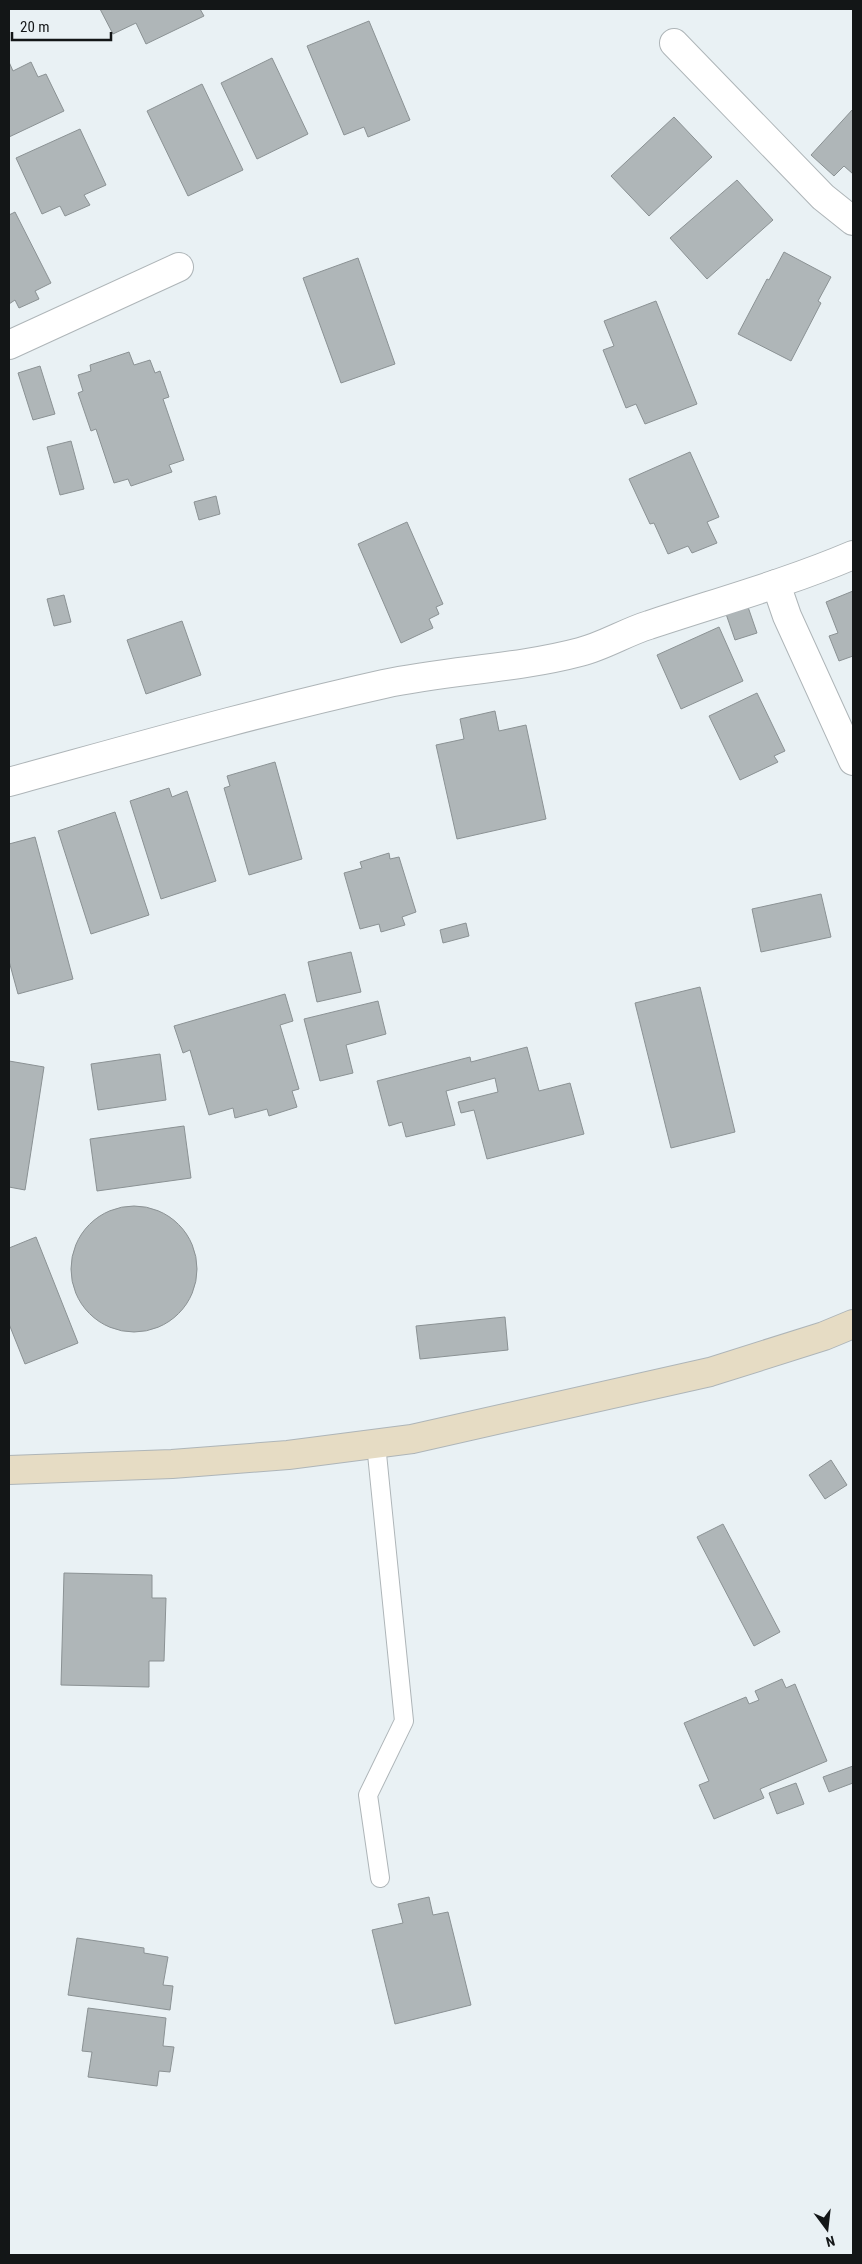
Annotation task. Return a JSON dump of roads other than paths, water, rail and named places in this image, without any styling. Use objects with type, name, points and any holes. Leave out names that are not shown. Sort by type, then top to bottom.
[{"type":"street","points":[[674,43],[824,197],[853,220]]},
{"type":"street","points":[[9,345],[178,267]]},
{"type":"street","points":[[9,782],[386,684],[535,662],[581,652],[648,625],[805,576],[853,555]]},
{"type":"street","points":[[776,584],[787,616],[853,760]]},
{"type":"street","points":[[9,1470],[172,1464],[288,1455],[412,1439],[710,1372],[824,1336],[853,1324]]},
{"type":"lane","points":[[376,1444],[404,1721],[368,1795],[380,1878]]}]
